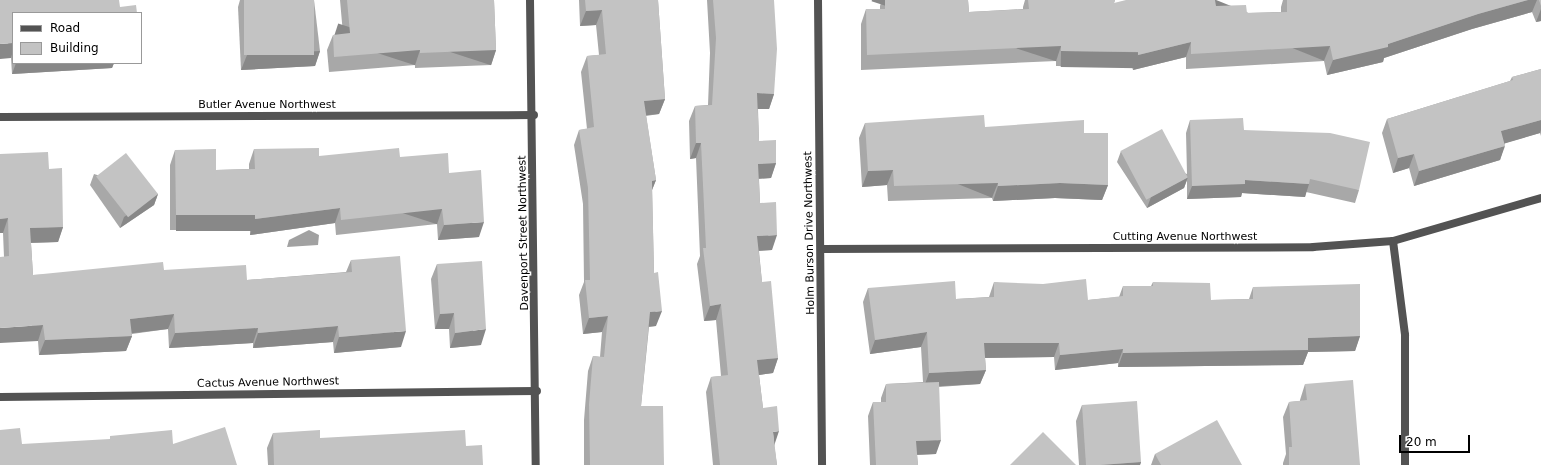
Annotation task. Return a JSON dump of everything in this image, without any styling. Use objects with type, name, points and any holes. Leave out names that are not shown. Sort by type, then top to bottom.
[{"type":"street","name":"Davenport Street Northwest","points":[[530,0],[534,115],[537,391],[536,465]]},
{"type":"street","name":"Holm Burson Drive Northwest","points":[[818,0],[822,249],[822,465]]},
{"type":"street","name":"Butler Avenue Northwest","points":[[0,118],[534,115]]},
{"type":"street","name":"Cutting Avenue Northwest","points":[[822,249],[1313,247],[1393,241],[1541,198]]},
{"type":"street","points":[[1393,241],[1406,335],[1405,465]]},
{"type":"street","name":"Cactus Avenue Northwest","points":[[0,397],[537,391]]},
{"type":"shaded area","points":[[309,230],[319,235],[318,245],[287,247],[289,240]]},
{"type":"building","points":[[0,0],[119,0],[120,7],[136,5],[137,12],[12,12],[12,43],[0,44]]},
{"type":"building","points":[[244,0],[314,0],[314,55],[244,55]]},
{"type":"building","points":[[347,0],[494,0],[496,50],[420,53],[420,50],[334,57],[333,35],[350,33]]},
{"type":"building","points":[[585,0],[658,0],[665,99],[644,101],[656,180],[652,181],[654,273],[658,272],[662,311],[650,312],[641,406],[663,406],[664,465],[590,465],[589,404],[593,356],[604,357],[608,316],[589,318],[585,280],[590,280],[588,188],[579,130],[594,127],[587,56],[606,54],[602,10],[586,11]]},
{"type":"building","points":[[713,0],[774,0],[777,49],[774,94],[757,93],[759,141],[776,140],[776,163],[758,164],[760,203],[776,202],[777,235],[757,236],[762,282],[771,281],[778,358],[757,360],[763,408],[777,406],[779,431],[773,432],[777,465],[720,465],[711,377],[728,375],[721,304],[710,306],[703,248],[706,248],[701,143],[696,143],[695,106],[712,105],[716,38]]},
{"type":"building","points":[[885,0],[968,0],[969,12],[1029,9],[1028,0],[1115,0],[1114,3],[1126,0],[1215,0],[1216,6],[1246,5],[1247,13],[1287,12],[1287,0],[1528,0],[1478,14],[1388,44],[1388,47],[1333,60],[1330,46],[1191,54],[1191,42],[1138,55],[1138,52],[1061,51],[1061,46],[867,55],[866,9],[885,9]]},
{"type":"building","points":[[1541,69],[1541,120],[1501,131],[1505,146],[1419,171],[1414,154],[1398,158],[1387,119],[1513,80],[1512,77]]},
{"type":"building","points":[[984,115],[985,127],[1084,120],[1084,133],[1108,133],[1108,185],[1060,183],[998,186],[998,183],[894,186],[893,170],[868,171],[865,123]]},
{"type":"building","points":[[1243,118],[1244,130],[1330,133],[1370,142],[1359,190],[1310,179],[1309,184],[1245,180],[1245,184],[1192,186],[1190,120]]},
{"type":"building","points":[[1162,129],[1188,178],[1146,200],[1121,151]]},
{"type":"building","points":[[319,148],[319,156],[399,148],[400,157],[448,153],[449,173],[481,170],[484,222],[444,225],[442,209],[341,220],[340,208],[255,219],[255,215],[176,215],[175,150],[216,149],[216,170],[255,169],[254,149]]},
{"type":"building","points":[[48,152],[49,169],[62,168],[63,227],[30,228],[33,275],[163,262],[164,270],[246,265],[247,280],[352,272],[351,260],[400,256],[406,331],[339,337],[338,326],[258,333],[258,328],[175,333],[174,314],[130,319],[132,336],[45,340],[43,325],[0,328],[0,257],[9,256],[8,218],[0,219],[0,154]]},
{"type":"building","points":[[126,153],[158,194],[128,217],[96,176]]},
{"type":"building","points":[[482,261],[486,329],[455,333],[454,313],[440,314],[437,264]]},
{"type":"building","points":[[1086,279],[1088,300],[1123,296],[1123,286],[1153,286],[1153,282],[1210,283],[1211,300],[1253,299],[1253,287],[1360,284],[1360,336],[1308,338],[1308,350],[1123,353],[1123,349],[1060,355],[1059,343],[984,343],[986,370],[929,373],[927,332],[875,340],[868,288],[955,281],[956,299],[994,297],[994,282],[1043,284]]},
{"type":"building","points":[[1353,380],[1360,465],[1289,465],[1289,447],[1292,447],[1289,402],[1307,400],[1305,384]]},
{"type":"building","points":[[939,382],[941,440],[916,441],[918,465],[876,465],[873,402],[886,402],[886,384]]},
{"type":"building","points":[[1137,401],[1141,462],[1086,465],[1082,405]]},
{"type":"building","points":[[1217,420],[1242,465],[1161,465],[1155,454]]},
{"type":"building","points":[[225,427],[237,465],[0,465],[0,430],[20,428],[22,444],[110,439],[110,436],[172,430],[173,444]]},
{"type":"building","points":[[320,430],[320,438],[465,430],[466,446],[482,445],[483,465],[274,465],[273,433]]},
{"type":"building","points":[[1043,432],[1076,465],[1010,465]]}]
